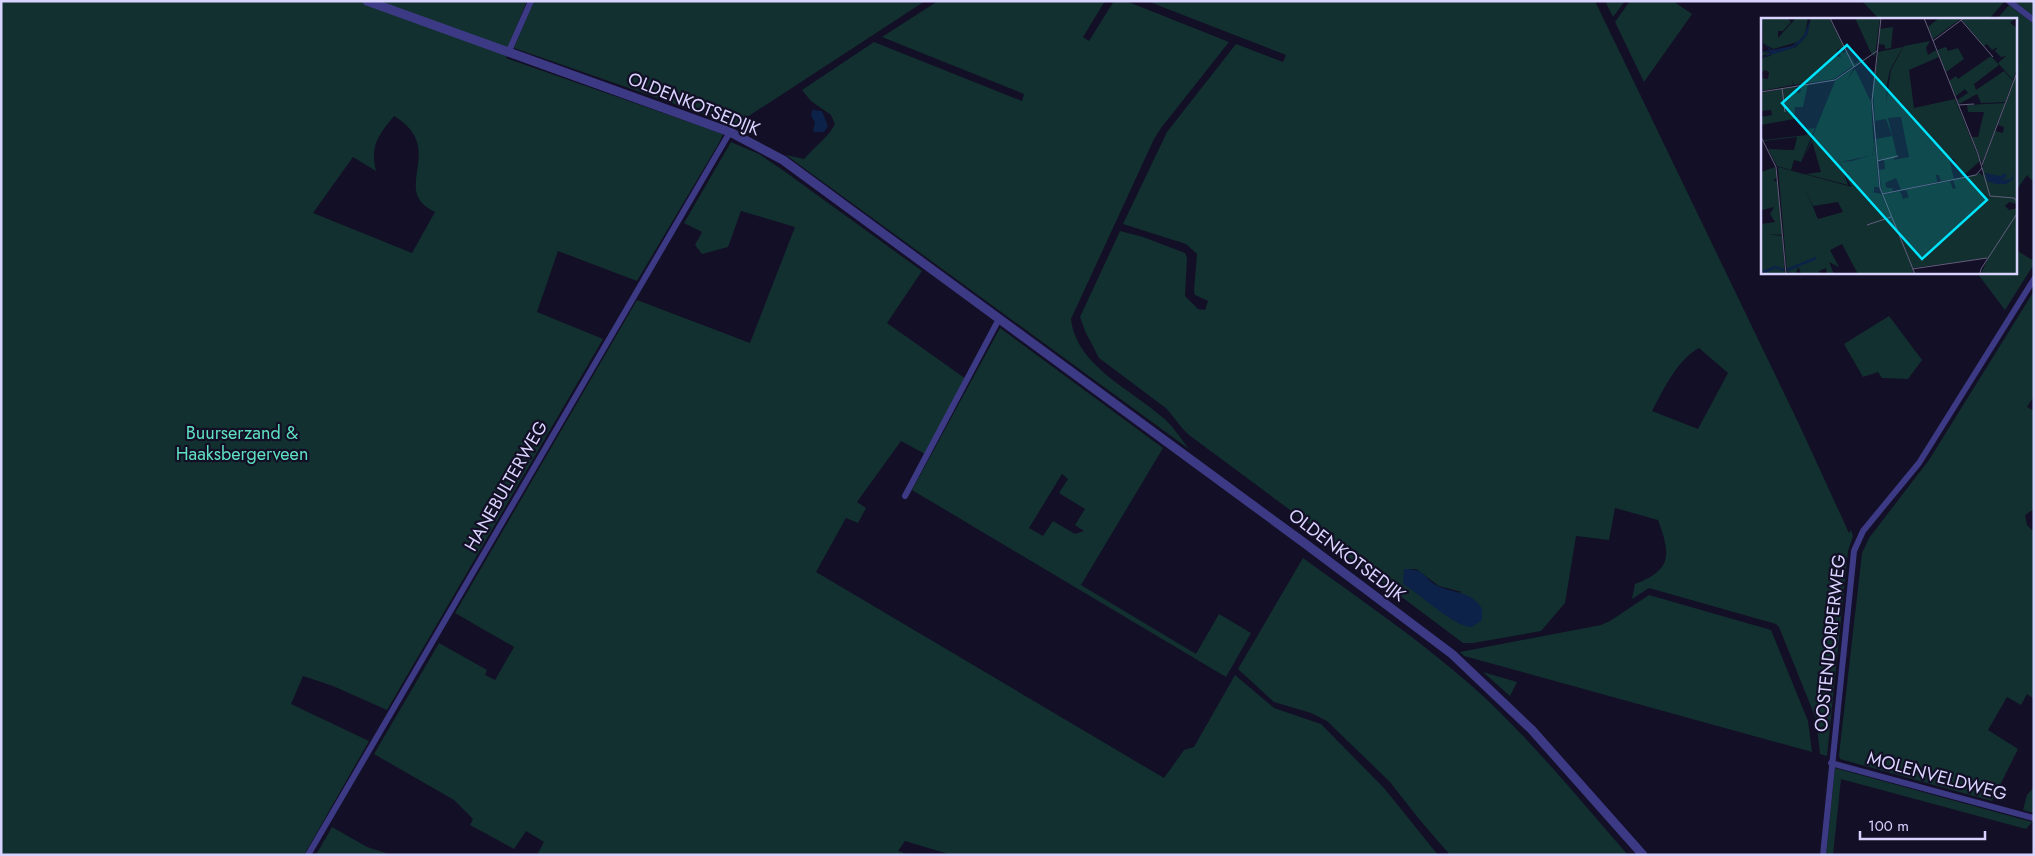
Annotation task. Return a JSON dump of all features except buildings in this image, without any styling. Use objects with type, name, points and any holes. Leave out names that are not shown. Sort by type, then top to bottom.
[{"type":"street","name":"OLDENKOTSEDIJK","points":[[367,1],[730,132],[782,160],[1452,654],[1532,730],[1643,855]]},
{"type":"street","points":[[509,51],[531,1]]},
{"type":"street","points":[[2009,1],[2034,20]]},
{"type":"street","name":"HANEBULTERWEG","points":[[308,855],[730,132]]},
{"type":"street","name":"OOSTENDORPERWEG","points":[[1823,855],[1854,551],[1859,539],[1919,463],[2034,279]]},
{"type":"street","points":[[905,496],[999,319]]},
{"type":"street","name":"MOLENVELDWEG","points":[[1831,763],[2034,818]]},
{"type":"green space","name":"Buurserzand & Haaksbergerveen","points":[[1,1],[527,1],[510,42],[512,44],[506,58],[723,134],[637,281],[558,251],[537,312],[603,339],[387,710],[333,686],[303,676],[291,704],[369,741],[304,855],[1,855]],"holes":[[[394,116],[410,129],[417,142],[419,155],[416,192],[422,203],[435,212],[412,253],[313,213],[353,157],[376,171],[374,162],[375,147],[380,135]]]},
{"type":"green space","points":[[534,1],[925,1],[735,125],[514,48]]},
{"type":"green space","points":[[938,1],[1105,1],[1083,37],[1089,41],[1114,1],[1126,1],[1229,42],[1154,139],[1071,319],[1075,335],[1083,350],[1094,363],[1106,375],[1165,419],[1189,449],[786,155],[804,159],[825,138],[835,124],[831,115],[811,101],[802,90],[874,42],[1022,101],[1024,94],[882,37]]},
{"type":"green space","points":[[1147,1],[1595,1],[1798,422],[1849,533],[1851,530],[1853,536],[1848,551],[1827,756],[1820,754],[1816,719],[1779,627],[1776,624],[1649,588],[1632,599],[1635,584],[1656,573],[1662,567],[1665,560],[1665,543],[1658,520],[1615,508],[1609,540],[1576,536],[1565,603],[1541,631],[1473,643],[1463,643],[1331,544],[1321,533],[1189,435],[1167,409],[1099,358],[1080,317],[1120,231],[1143,237],[1185,253],[1187,258],[1185,296],[1198,309],[1205,310],[1208,301],[1195,295],[1194,291],[1197,254],[1186,244],[1123,224],[1167,132],[1236,44],[1283,62],[1286,55]],"holes":[[[1699,348],[1728,373],[1698,429],[1652,411],[1677,368]],[[1404,569],[1416,569],[1439,586],[1462,592],[1430,602],[1415,590]]]},
{"type":"green space","points":[[1605,1],[1625,1],[1613,17]]},
{"type":"green space","points":[[1630,1],[1673,1],[1692,14],[1644,82],[1615,22]]},
{"type":"green space","points":[[1862,1],[2004,2],[1990,18],[1878,18]]},
{"type":"green space","points":[[2014,1],[2034,1],[2034,16]]},
{"type":"green space","points":[[2009,5],[2034,24],[2034,182],[2027,175],[2018,188],[2018,18],[1998,18]]},
{"type":"green space","points":[[731,142],[759,154],[922,271],[887,323],[966,379],[925,454],[901,441],[857,502],[866,508],[858,523],[846,518],[816,572],[1164,778],[1184,750],[1194,747],[1235,675],[1274,708],[1321,724],[1384,788],[1438,855],[952,855],[905,841],[898,851],[909,855],[537,855],[544,842],[526,831],[514,849],[470,825],[473,819],[454,800],[374,754],[439,643],[487,670],[485,675],[495,680],[514,647],[455,613],[637,300],[750,343],[795,227],[741,211],[728,247],[702,254],[695,245],[702,232],[684,223]]},
{"type":"green space","points":[[2018,251],[2034,261],[2034,264],[2005,310],[1978,274],[2018,274]]},
{"type":"green space","points":[[2034,291],[2034,396],[2027,407],[2034,411],[2034,509],[2025,515],[2027,525],[2034,532],[2034,699],[2027,694],[2021,705],[2007,697],[1988,730],[2018,749],[1992,801],[1840,759],[1839,755],[1862,553],[1869,538],[1929,460]]},
{"type":"green space","points":[[1889,316],[1922,360],[1908,379],[1882,378],[1878,372],[1863,377],[1844,344]]},
{"type":"green space","points":[[1000,328],[1163,448],[1081,585],[1196,654],[1219,614],[1251,633],[1226,677],[912,490]],"holes":[[[1062,474],[1068,479],[1059,493],[1085,509],[1075,525],[1084,531],[1075,534],[1053,521],[1043,536],[1029,528]]]},
{"type":"green space","points":[[1303,558],[1411,637],[1473,687],[1534,748],[1628,855],[1450,855],[1390,782],[1327,721],[1311,713],[1274,702],[1238,669]]},
{"type":"green space","points":[[1649,595],[1771,630],[1808,721],[1812,752],[1464,656],[1460,652],[1601,625]]},
{"type":"green space","points":[[1483,672],[1517,682],[1510,696]]},
{"type":"green space","points":[[1835,768],[2032,822],[2026,829],[1841,779],[1833,855],[1826,855]]},
{"type":"green space","points":[[2034,787],[2034,813],[2023,810],[2027,795]]},
{"type":"green space","points":[[332,827],[367,847],[392,855],[316,855]]},
{"type":"water","points":[[812,110],[822,111],[828,126],[824,132],[813,132],[815,122],[811,116]]},
{"type":"water","points":[[1404,569],[1421,572],[1438,586],[1473,599],[1482,609],[1482,620],[1472,627],[1456,622],[1403,584]]}]
